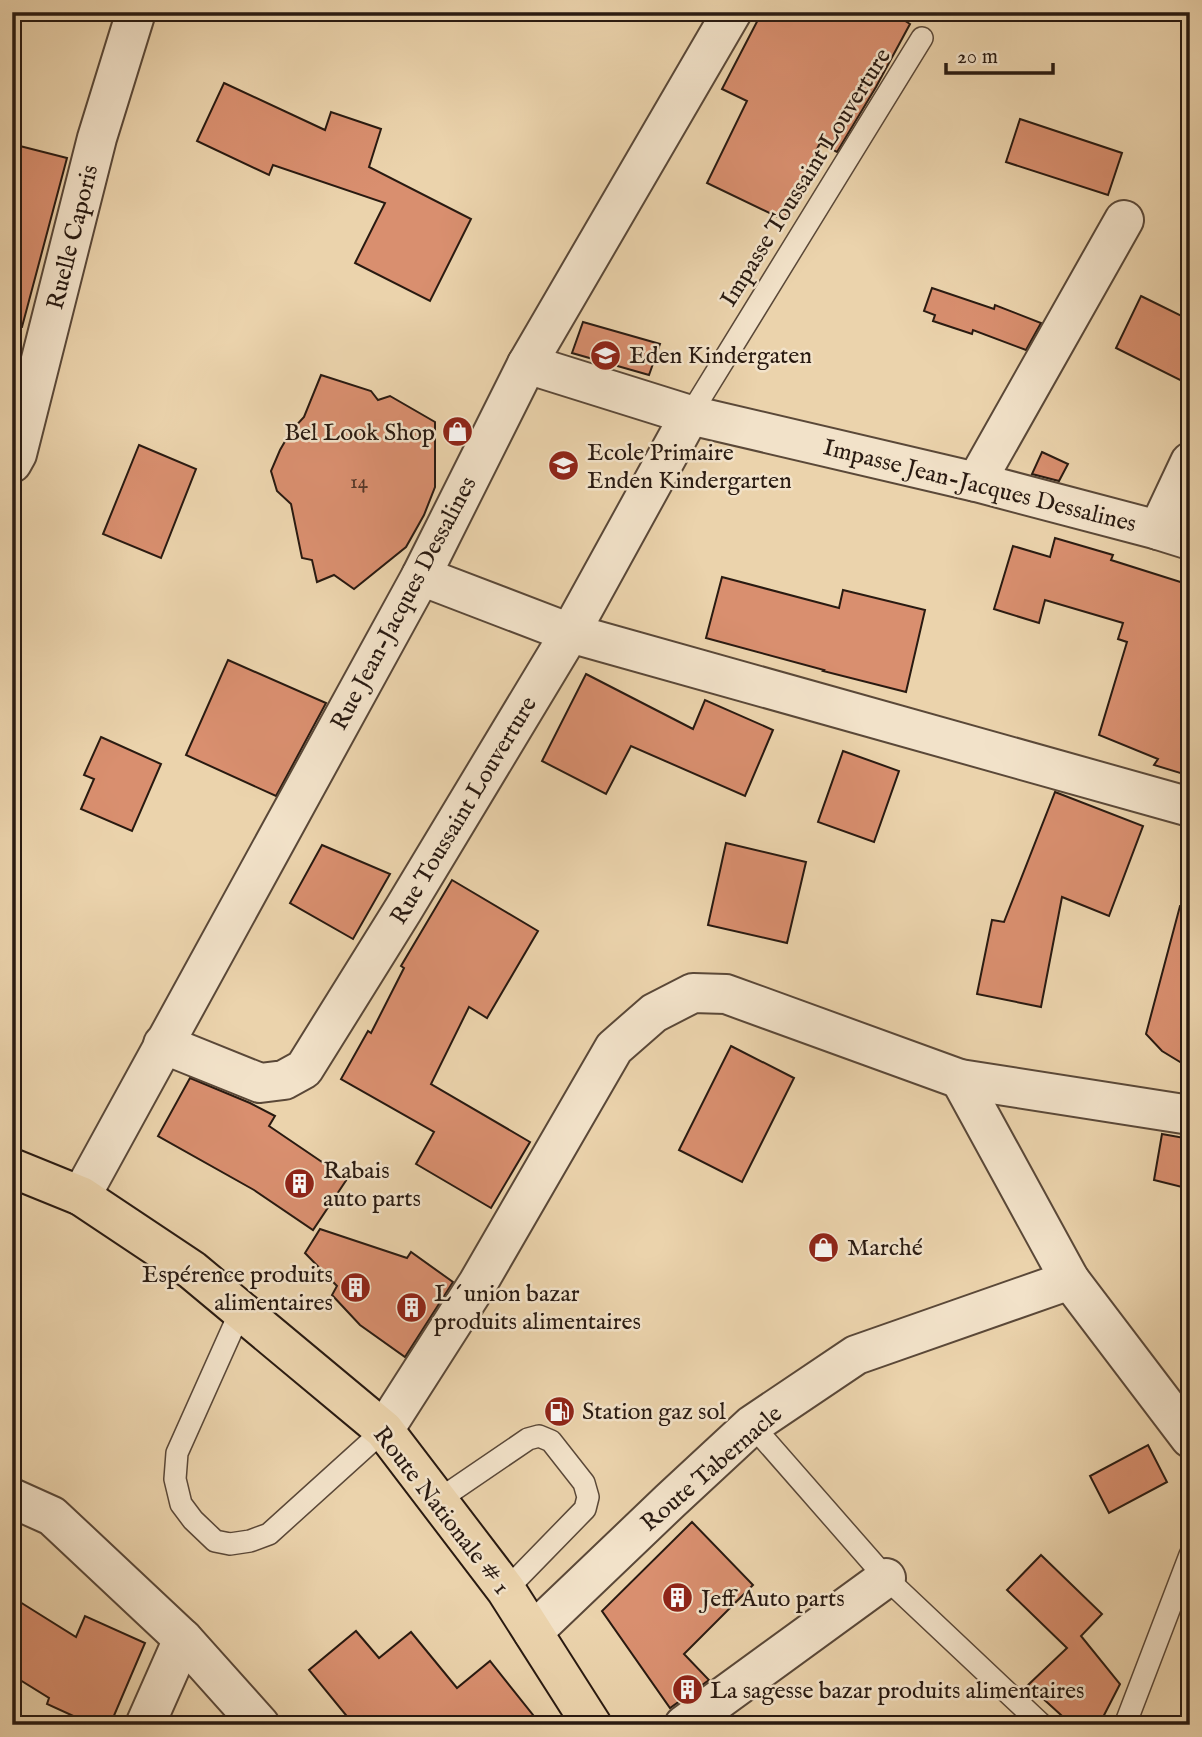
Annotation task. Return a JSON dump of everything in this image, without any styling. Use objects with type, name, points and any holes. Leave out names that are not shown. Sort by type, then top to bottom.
[{"type":"main road","name":"Route Nationale # 1","points":[[12,1168],[81,1196],[192,1270],[384,1430],[506,1590],[592,1725]]},
{"type":"street","name":"Ruelle Caporis","points":[[12,463],[17,454],[97,138],[136,12]]},
{"type":"street","name":"Rue Jean-Jacques Dessalines","points":[[81,1196],[421,576],[527,364],[732,12]]},
{"type":"street","points":[[976,482],[1124,220]]},
{"type":"street","name":"Impasse Jean-Jacques Dessalines","points":[[527,364],[690,415],[976,482],[1174,535]]},
{"type":"street","name":"Rue Toussaint Louverture","points":[[163,1044],[260,1083],[284,1080],[304,1069],[570,633],[690,415]]},
{"type":"street","points":[[1174,535],[1190,461]]},
{"type":"street","points":[[421,576],[570,633],[1190,807]]},
{"type":"street","points":[[384,1430],[478,1283],[614,1048],[654,1013],[693,993],[726,994],[960,1079],[1190,1115]]},
{"type":"street","points":[[960,1079],[1070,1280],[1190,1438]]},
{"type":"street","name":"Route Tabernacle","points":[[533,1632],[752,1425],[856,1355],[1070,1280]]},
{"type":"street","points":[[12,1498],[52,1516],[183,1639],[260,1725]]},
{"type":"street","points":[[684,1725],[886,1578]]},
{"type":"street","points":[[145,1725],[183,1639]]},
{"type":"lane","name":"Impasse Toussaint Louverture","points":[[690,415],[922,38]]},
{"type":"lane","points":[[242,1310],[177,1453],[175,1479],[181,1504],[215,1541],[230,1544],[269,1534],[384,1430]]},
{"type":"lane","points":[[752,1425],[886,1578],[1042,1725]]},
{"type":"lane","points":[[437,1501],[528,1439],[539,1436],[551,1441],[584,1483],[588,1497],[585,1508],[506,1590]]},
{"type":"lane","points":[[1125,1725],[1190,1555]]},
{"type":"building","points":[[762,12],[891,12],[910,24],[837,152],[820,143],[784,220],[707,183],[747,101],[722,89]]},
{"type":"building","points":[[224,83],[325,130],[331,112],[381,129],[369,167],[471,219],[430,301],[355,263],[385,203],[273,165],[269,175],[197,141]]},
{"type":"building","points":[[1020,119],[1122,153],[1108,195],[1006,162]]},
{"type":"building","points":[[12,144],[67,158],[22,327],[12,326]]},
{"type":"building","points":[[932,288],[994,309],[995,305],[1041,323],[1026,350],[973,330],[972,334],[933,321],[935,315],[924,311]]},
{"type":"building","points":[[1141,296],[1190,320],[1190,385],[1116,348]]},
{"type":"building","points":[[583,322],[660,344],[649,375],[572,353]]},
{"type":"building","points":[[321,375],[371,391],[378,400],[390,396],[435,422],[435,487],[424,515],[406,547],[354,589],[334,575],[317,582],[312,560],[302,558],[291,504],[277,491],[271,471],[291,431],[304,417]]},
{"type":"building","points":[[139,445],[196,469],[161,558],[103,534]]},
{"type":"building","points":[[1042,452],[1068,464],[1059,481],[1032,474]]},
{"type":"building","points":[[1055,538],[1113,555],[1111,560],[1190,585],[1190,776],[1154,765],[1158,759],[1099,735],[1127,642],[1118,639],[1123,623],[1045,600],[1039,623],[994,609],[1013,546],[1050,557]]},
{"type":"building","points":[[722,577],[839,608],[843,590],[925,610],[906,692],[706,638]]},
{"type":"building","points":[[228,660],[326,703],[276,796],[186,755]]},
{"type":"building","points":[[586,674],[693,729],[705,700],[773,730],[745,796],[631,746],[606,794],[542,761]]},
{"type":"building","points":[[101,737],[161,764],[132,831],[81,809],[94,779],[84,775]]},
{"type":"building","points":[[843,751],[899,771],[874,842],[818,822]]},
{"type":"building","points":[[1055,792],[1143,826],[1109,916],[1062,897],[1041,1007],[977,994],[992,920],[1004,922]]},
{"type":"building","points":[[726,843],[806,862],[787,943],[708,925]]},
{"type":"building","points":[[322,845],[390,874],[353,939],[290,903]]},
{"type":"building","points":[[452,880],[538,931],[487,1018],[469,1007],[431,1084],[530,1142],[491,1208],[416,1164],[434,1132],[341,1079],[368,1031],[371,1033],[404,968],[401,966]]},
{"type":"building","points":[[1180,906],[1190,907],[1190,1068],[1162,1051],[1146,1034]]},
{"type":"building","points":[[731,1046],[794,1078],[742,1182],[679,1150]]},
{"type":"building","points":[[190,1078],[275,1116],[269,1126],[347,1179],[313,1230],[254,1190],[158,1136]]},
{"type":"building","points":[[1162,1134],[1190,1139],[1190,1189],[1154,1180]]},
{"type":"building","points":[[320,1229],[407,1258],[411,1252],[453,1282],[405,1357],[360,1325],[332,1295],[337,1286],[305,1253]]},
{"type":"building","points":[[1148,1445],[1167,1482],[1109,1513],[1090,1476]]},
{"type":"building","name":"Jeff Auto parts","points":[[692,1522],[753,1585],[684,1654],[709,1680],[670,1708],[602,1611]]},
{"type":"building","points":[[1041,1555],[1102,1614],[1081,1636],[1120,1684],[1099,1725],[1072,1725],[1028,1685],[1067,1648],[1007,1590]]},
{"type":"building","points":[[12,1597],[76,1637],[85,1616],[145,1643],[110,1725],[93,1725],[47,1704],[49,1698],[12,1675]]},
{"type":"building","points":[[356,1631],[379,1658],[411,1632],[457,1688],[490,1661],[541,1725],[354,1725],[309,1670]]},
{"type":"place","name":"Eden Kindergaten","points":[[606,355]]},
{"type":"place","name":"Bel Look Shop","points":[[458,432]]},
{"type":"place","name":"Ecole Primaire Enden Kindergarten","points":[[564,466]]},
{"type":"place","name":"Rabais auto parts","points":[[300,1184]]},
{"type":"place","name":"Marché","points":[[824,1247]]},
{"type":"place","name":"Espérence produits alimentaires","points":[[356,1288]]},
{"type":"place","name":"L´union bazar produits alimentaires","points":[[411,1307]]},
{"type":"place","name":"Station gaz sol","points":[[559,1411]]},
{"type":"place","name":"Jeff Auto parts","points":[[678,1598]]},
{"type":"place","name":"La sagesse bazar produits alimentaires","points":[[687,1690]]}]
